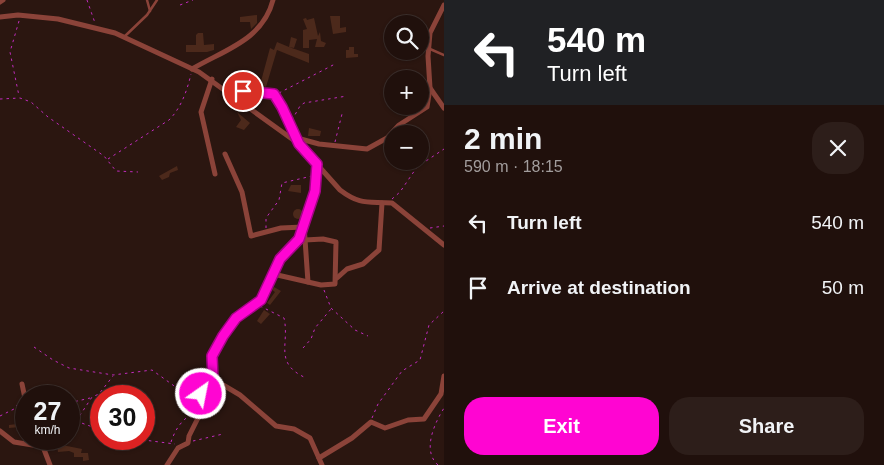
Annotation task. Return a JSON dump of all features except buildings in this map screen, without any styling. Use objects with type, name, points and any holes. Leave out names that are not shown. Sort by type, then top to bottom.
[{"type":"street","points":[[192,69],[254,34],[263,24],[274,0]]},
{"type":"street","points":[[429,40],[430,33],[444,5]]},
{"type":"street","points":[[0,17],[18,15],[58,19],[97,29],[124,37],[212,79],[299,144],[340,190],[348,196],[367,203],[392,203],[444,245]]},
{"type":"street","points":[[297,138],[310,142],[365,150],[387,138],[399,125],[428,105],[430,88],[429,60]]},
{"type":"street","points":[[212,79],[201,112],[215,174]]},
{"type":"street","points":[[430,88],[444,108]]},
{"type":"street","points":[[226,90],[259,91],[274,94],[299,144]]},
{"type":"street","points":[[225,154],[242,192],[250,235],[253,237],[281,228],[304,225]]},
{"type":"street","points":[[214,379],[212,356],[218,344],[236,318],[263,298],[283,256],[299,239],[318,175],[317,164]]},
{"type":"street","points":[[273,274],[321,285],[334,284],[337,278],[348,269],[364,264],[380,250],[384,203]]},
{"type":"street","points":[[304,225],[308,282]]},
{"type":"street","points":[[305,240],[323,239],[336,242],[337,278]]},
{"type":"street","points":[[319,458],[352,438],[371,422],[384,428],[408,420],[424,419],[441,394],[444,376]]},
{"type":"street","points":[[167,465],[179,447],[188,443],[189,436],[200,414],[200,399],[203,387],[214,379]]},
{"type":"street","points":[[214,379],[240,395],[276,426],[294,429],[310,438],[322,465]]},
{"type":"street","points":[[0,431],[15,442]]},
{"type":"street","points":[[46,450],[50,465]]},
{"type":"lane","points":[[147,0],[150,11]]},
{"type":"lane","points":[[124,37],[150,11],[157,0]]},
{"type":"lane","points":[[429,48],[444,55]]},
{"type":"path","points":[[88,0],[97,29]]},
{"type":"path","points":[[180,5],[193,0]]},
{"type":"path","points":[[18,15],[18,26],[10,52],[20,98]]},
{"type":"path","points":[[274,94],[287,90],[335,64]]},
{"type":"path","points":[[108,159],[169,120],[176,113],[184,98],[192,69]]},
{"type":"path","points":[[290,125],[295,112],[304,103],[347,96]]},
{"type":"path","points":[[0,99],[20,98],[31,102],[108,159],[116,171],[138,172]]},
{"type":"path","points":[[334,145],[337,125],[342,114]]},
{"type":"path","points":[[384,203],[400,192],[417,168],[444,149]]},
{"type":"path","points":[[266,233],[266,218],[279,200],[283,182],[318,175]]},
{"type":"path","points":[[424,228],[444,226]]},
{"type":"path","points":[[321,285],[332,308],[354,330],[368,336]]},
{"type":"path","points":[[257,304],[284,318],[286,358],[292,370],[306,378]]},
{"type":"path","points":[[303,348],[310,340],[315,328],[332,308]]},
{"type":"path","points":[[371,422],[378,404],[402,371],[420,360],[429,326],[444,311]]},
{"type":"path","points":[[34,346],[63,367],[113,375],[152,370],[177,388],[200,399]]},
{"type":"path","points":[[105,385],[113,375]]},
{"type":"path","points":[[80,414],[90,400]]},
{"type":"path","points":[[0,416],[15,408]]},
{"type":"path","points":[[438,465],[432,459],[430,447],[437,420],[444,408]]},
{"type":"path","points":[[171,443],[175,430],[192,414],[200,414]]},
{"type":"path","points":[[188,443],[206,436],[223,434]]},
{"type":"path","points":[[155,441],[171,443],[179,447]]},
{"type":"route","points":[[201,394],[203,387],[213,380],[212,356],[223,336],[236,318],[261,300],[280,259],[299,239],[308,217],[317,184],[317,164],[299,144],[280,102],[274,94],[259,91],[243,91]]}]
